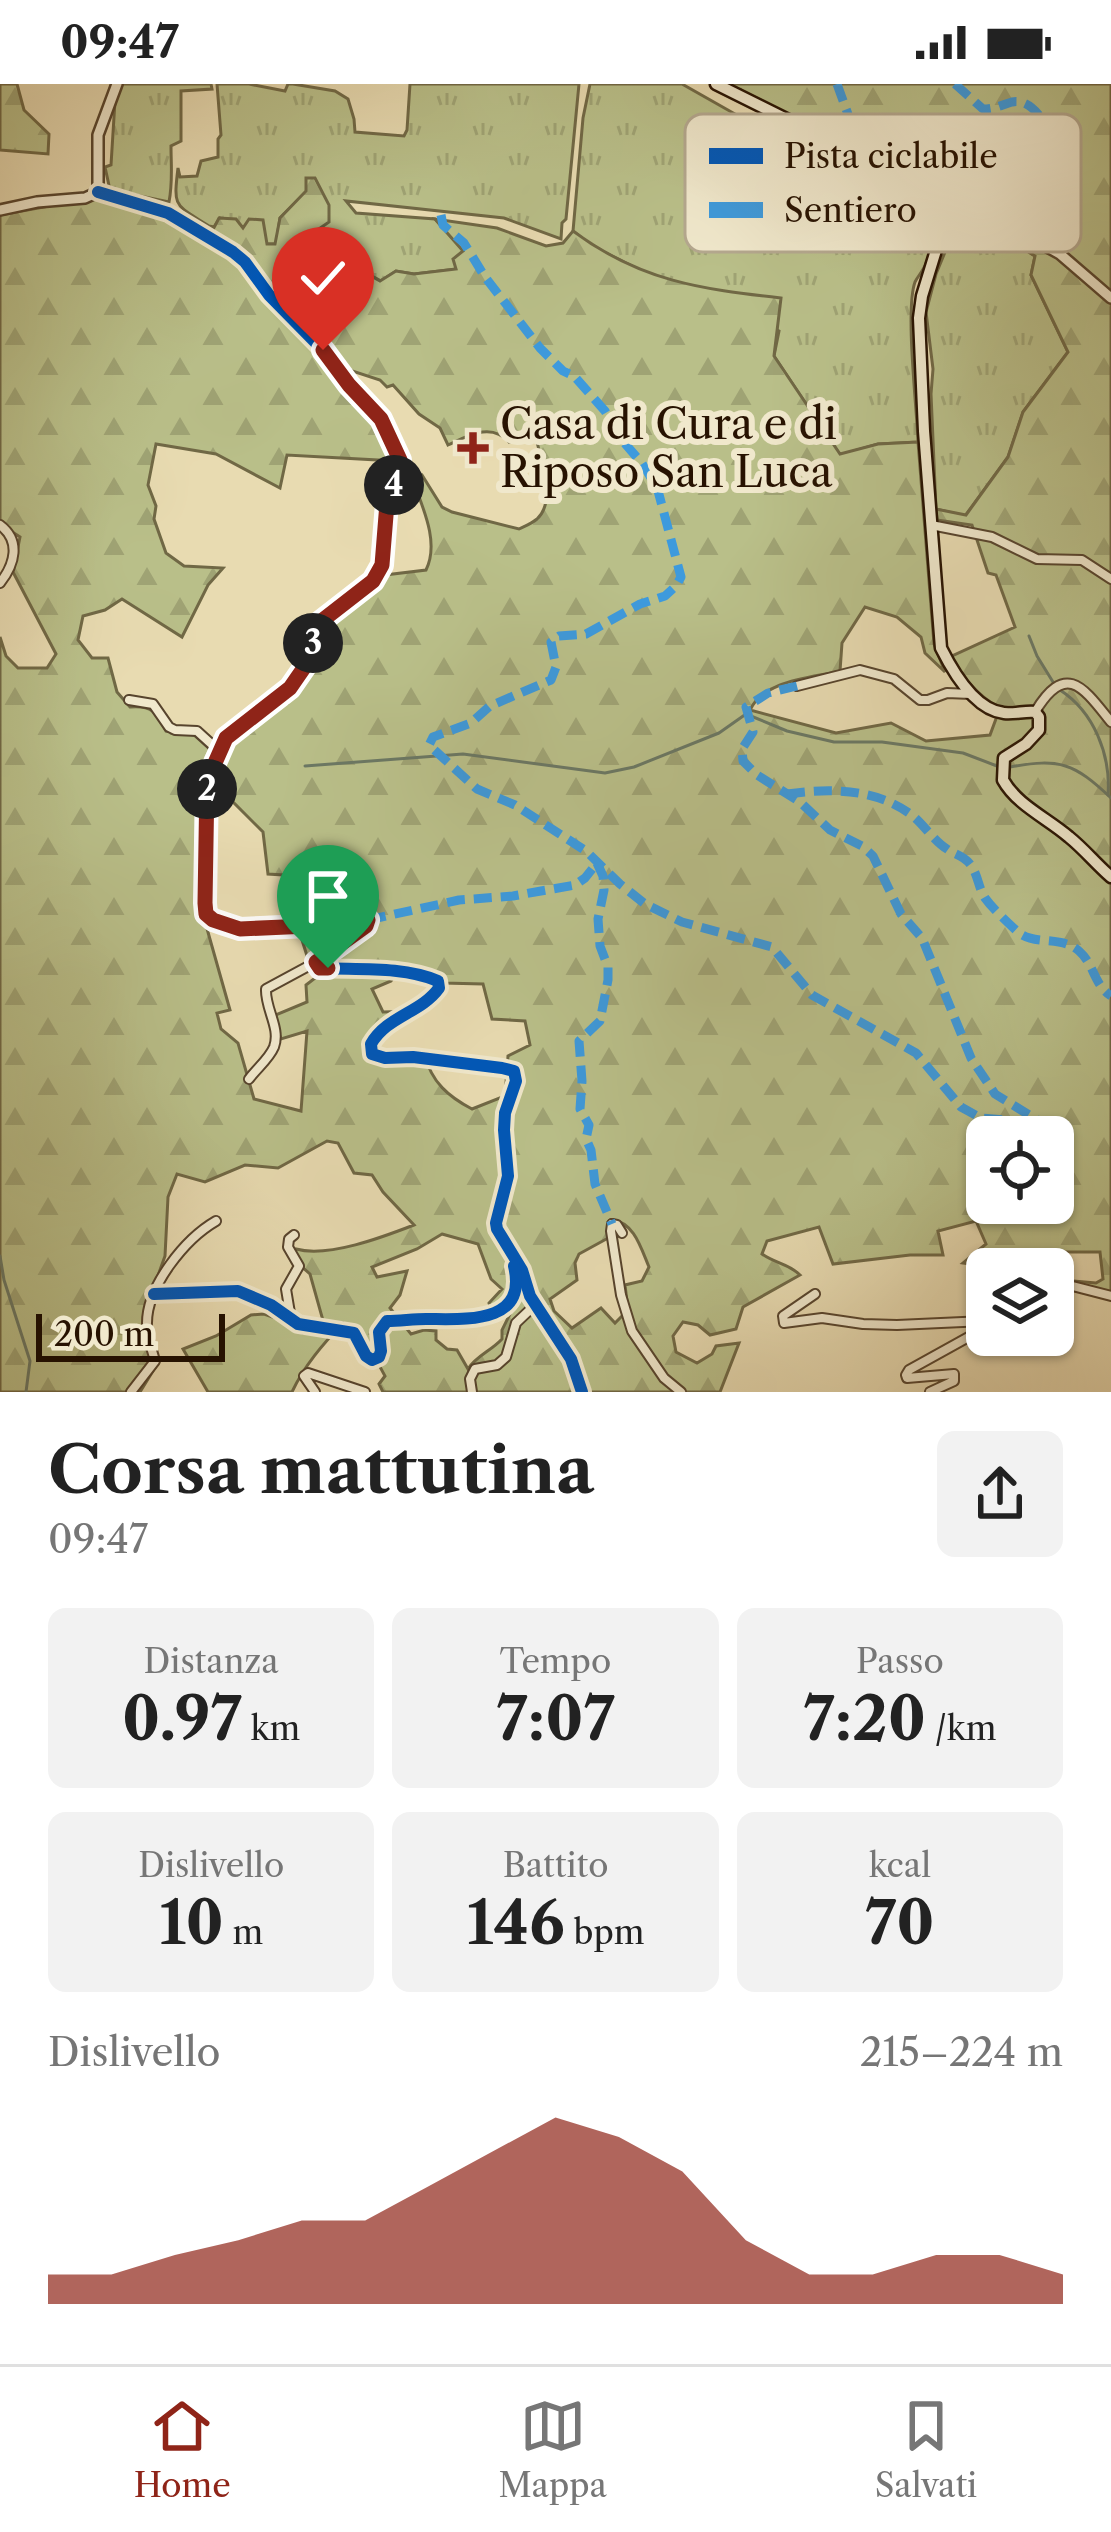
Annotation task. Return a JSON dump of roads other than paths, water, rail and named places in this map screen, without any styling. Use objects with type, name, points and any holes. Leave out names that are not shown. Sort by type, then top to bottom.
[{"type":"main road","points":[[716,84],[776,114]]},
{"type":"main road","points":[[936,252],[919,318],[941,648],[973,694],[998,712],[1035,712],[1039,717],[1039,730],[1004,758],[1003,780],[1018,800],[1076,842],[1111,878]]},
{"type":"street","points":[[98,192],[98,135],[117,84]]},
{"type":"street","points":[[0,210],[98,192],[173,215],[244,262],[381,419],[400,460],[387,503],[378,575],[321,621],[308,662],[290,688],[229,734],[207,781],[206,914],[224,926],[240,929],[368,920],[364,929],[316,962],[266,989],[276,1042],[249,1078]]},
{"type":"street","points":[[1056,252],[1111,298]]},
{"type":"street","points":[[0,525],[12,536],[15,548],[0,583]]},
{"type":"street","points":[[932,525],[992,537],[1037,559],[1082,560],[1111,579]]},
{"type":"street","points":[[797,686],[860,670],[894,679],[920,700],[946,693],[973,694]]},
{"type":"street","points":[[1035,712],[1048,692],[1064,682],[1081,688],[1111,722]]},
{"type":"street","points":[[129,700],[153,704],[169,727],[197,731],[219,751]]},
{"type":"street","points":[[316,962],[320,968],[396,972],[438,982],[440,988],[432,998],[378,1031],[370,1044],[373,1054],[514,1071],[516,1081],[504,1130],[508,1176],[497,1228],[517,1259],[535,1305],[571,1359],[582,1392]]},
{"type":"street","points":[[130,1392],[154,1361],[146,1324],[157,1284],[198,1233],[216,1221]]},
{"type":"street","points":[[622,1233],[612,1224],[626,1316],[656,1366],[681,1392]]},
{"type":"street","points":[[291,1320],[286,1289],[299,1266],[288,1247],[294,1235]]},
{"type":"street","points":[[154,1294],[238,1292],[271,1305],[291,1320],[354,1333],[373,1360],[382,1351],[379,1331],[387,1321],[474,1318],[499,1311],[515,1294],[517,1259]]},
{"type":"street","points":[[1074,1286],[1111,1296]]},
{"type":"street","points":[[815,1294],[783,1316],[784,1323],[822,1318],[880,1324],[985,1321],[983,1329],[908,1370],[908,1378],[954,1374],[954,1381],[930,1392]]},
{"type":"street","points":[[472,1392],[470,1379],[475,1369],[497,1365],[506,1357],[515,1323],[535,1305]]},
{"type":"street","points":[[315,1392],[305,1380],[308,1373],[365,1392]]},
{"type":"waterway","points":[[1029,636],[1053,682]]},
{"type":"waterway","points":[[1060,690],[1082,710],[1098,736],[1107,765],[1108,795]]},
{"type":"waterway","points":[[305,766],[463,754],[605,773],[634,767],[719,733],[746,714],[787,731],[834,742],[882,742],[963,753],[997,766]]},
{"type":"waterway","points":[[1010,767],[1065,766],[1111,798]]},
{"type":"waterway","points":[[0,1256],[30,1361],[26,1392]]},
{"type":"place","name":"Casa di Cura e di Riposo San Luca","points":[[473,448]]}]
